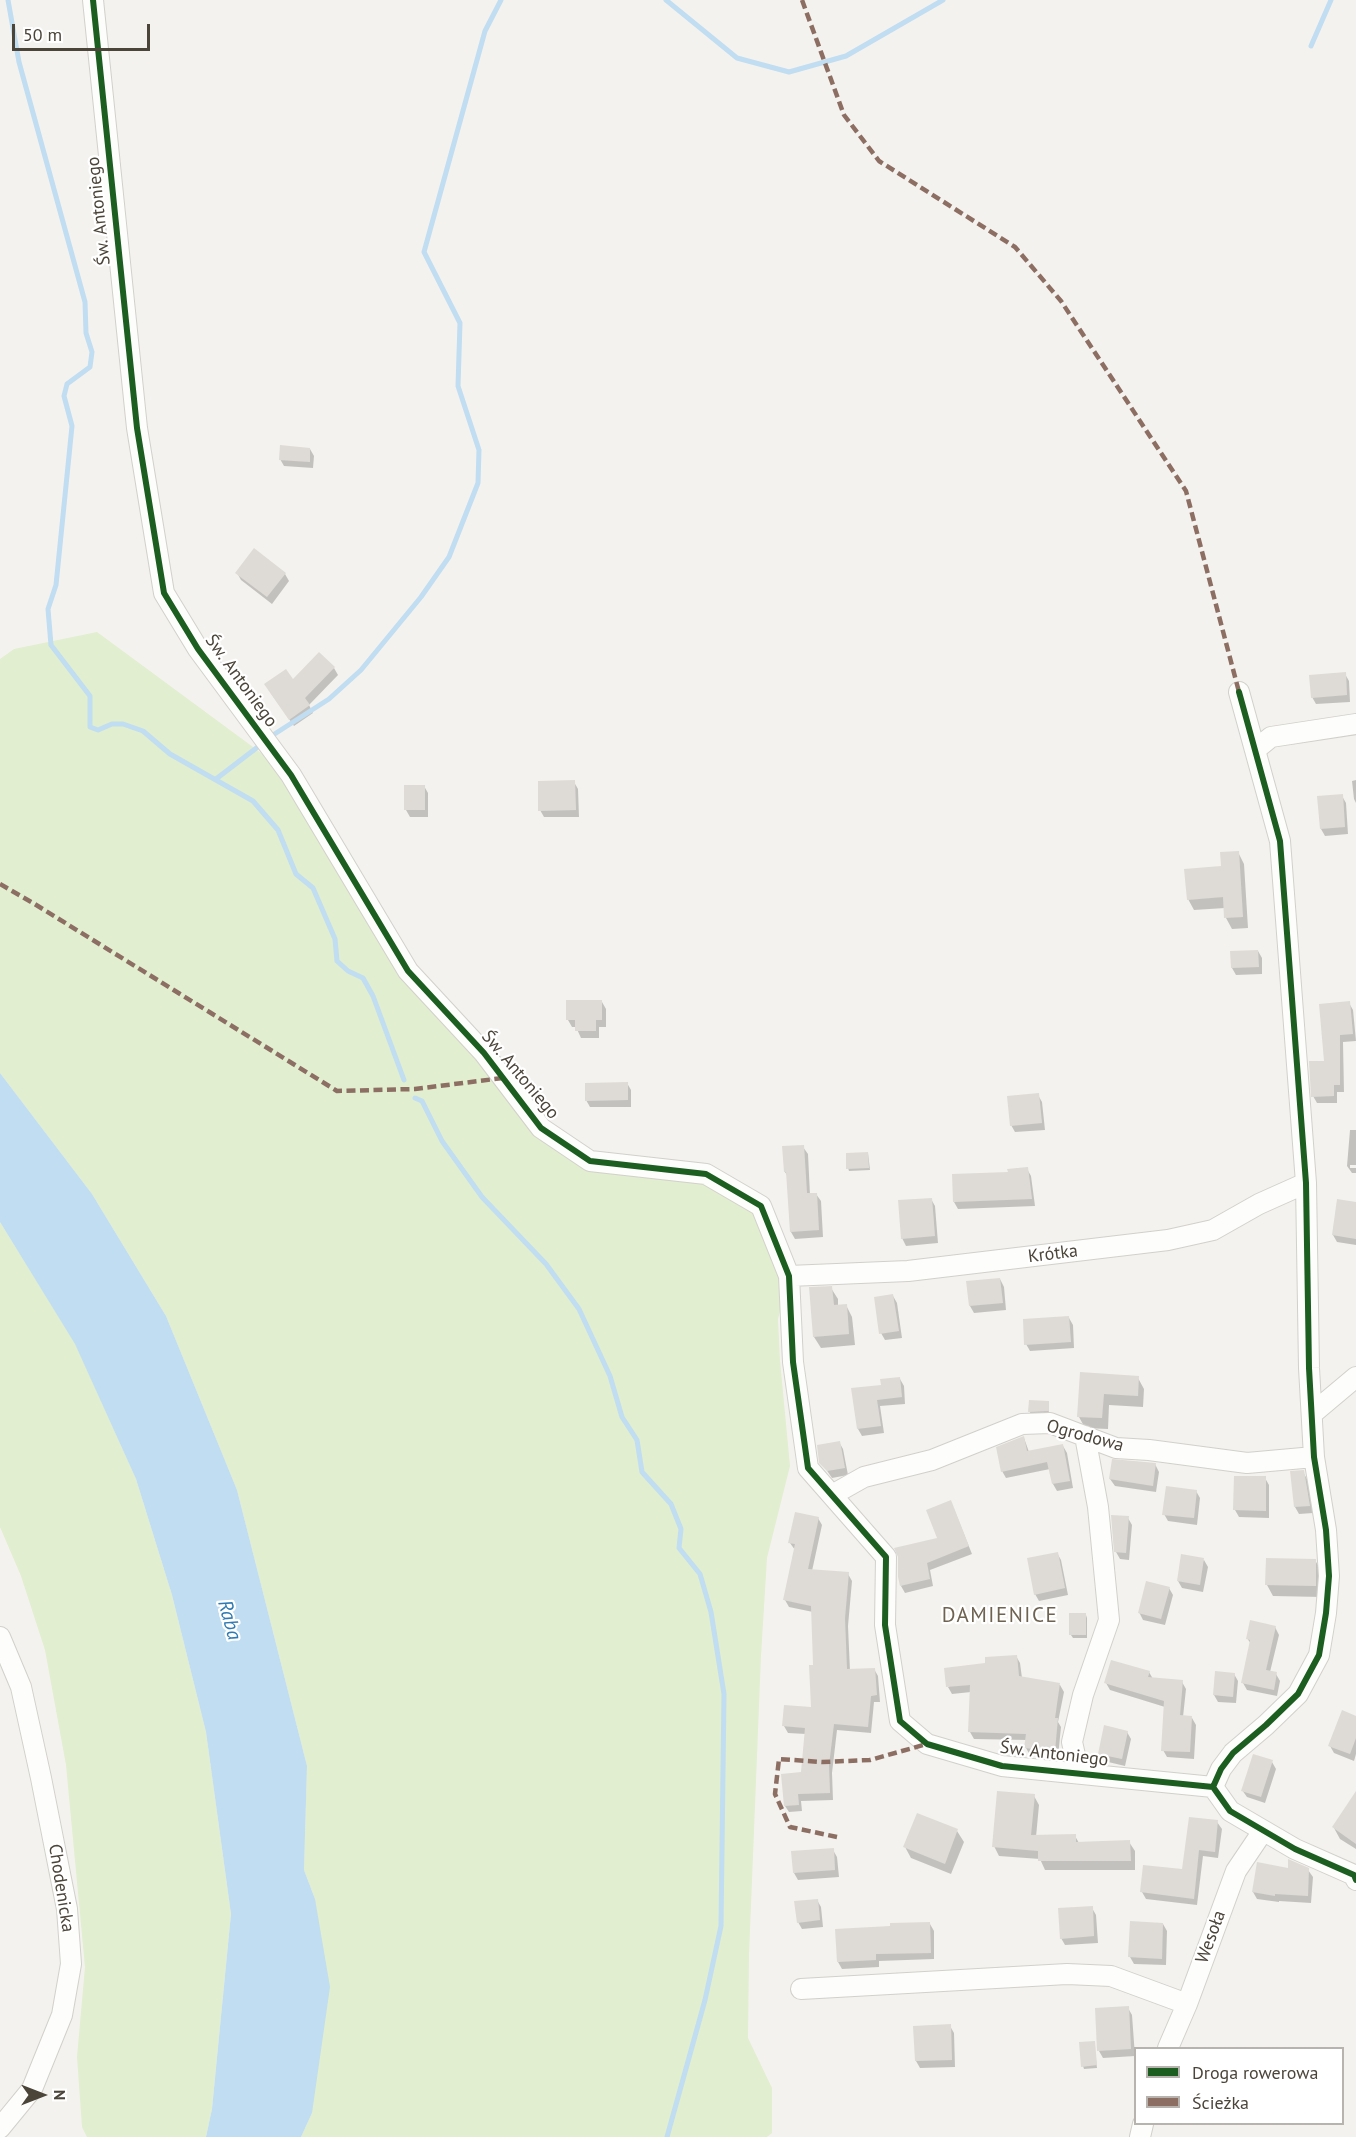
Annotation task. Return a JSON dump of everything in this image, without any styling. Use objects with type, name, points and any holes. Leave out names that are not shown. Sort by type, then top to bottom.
[{"type":"street","name":"Św. Antoniego","points":[[93,0],[136,428],[164,593],[198,649],[291,775],[408,971],[484,1053],[541,1128],[590,1161],[706,1174],[760,1206],[789,1276],[793,1362],[808,1467],[886,1557],[885,1624],[900,1721],[927,1744],[1002,1766],[1213,1787]]},
{"type":"street","points":[[1239,692],[1280,841],[1306,1183],[1309,1368],[1314,1457],[1326,1530],[1329,1576],[1319,1655],[1299,1694],[1233,1753],[1221,1769],[1213,1787],[1230,1811],[1295,1849],[1354,1875],[1356,1880]]},
{"type":"street","points":[[1255,750],[1271,737],[1356,724]]},
{"type":"street","name":"Krótka","points":[[789,1276],[908,1271],[1168,1240],[1213,1230],[1259,1204],[1306,1183]]},
{"type":"street","points":[[1313,1413],[1356,1377]]},
{"type":"street","name":"Ogrodowa","points":[[832,1495],[864,1477],[932,1460],[1022,1424],[1050,1423],[1116,1448],[1247,1463],[1314,1457]]},
{"type":"street","points":[[1079,1773],[1072,1742],[1083,1695],[1109,1620],[1098,1508],[1085,1436]]},
{"type":"street","name":"Chodenicka","points":[[0,1637],[21,1687],[39,1767],[67,1909],[71,1964],[62,2015],[32,2089],[0,2128]]},
{"type":"street","name":"Wesoła","points":[[1169,2047],[1236,1871],[1263,1831]]},
{"type":"street","points":[[801,1989],[1067,1974],[1111,1976],[1187,2004]]},
{"type":"green space","points":[[97,632],[291,775],[408,971],[541,1128],[590,1161],[706,1174],[761,1206],[789,1276],[778,1319],[790,1466],[767,1558],[749,1955],[748,2038],[772,2088],[772,2133],[767,2137],[301,2137],[312,2113],[315,1899],[304,1870],[307,1766],[237,1490],[166,1316],[92,1194],[0,1073],[0,659],[14,649]]},
{"type":"green space","points":[[0,1222],[75,1343],[136,1479],[172,1595],[206,1732],[231,1914],[212,2109],[206,2137],[87,2137],[82,2127],[77,2057],[85,1967],[66,1765],[45,1650],[21,1576],[0,1527]]},
{"type":"water","name":"Raba","points":[[0,1073],[92,1194],[166,1316],[237,1490],[307,1766],[304,1870],[315,1899],[330,1987],[312,2113],[301,2137],[206,2137],[212,2109],[231,1914],[206,1732],[172,1595],[136,1479],[75,1344],[0,1222]]},
{"type":"building","points":[[280,445],[310,448],[310,462],[279,460]]},
{"type":"building","points":[[254,548],[286,573],[267,597],[235,573]]},
{"type":"building","points":[[319,652],[335,667],[305,698],[310,705],[289,720],[264,684],[286,669],[293,679]]},
{"type":"building","points":[[1346,672],[1347,695],[1311,698],[1309,675]]},
{"type":"building","points":[[575,780],[576,810],[538,811],[538,781]]},
{"type":"building","points":[[404,785],[425,785],[425,810],[404,810]]},
{"type":"building","points":[[1343,794],[1345,827],[1320,829],[1317,796]]},
{"type":"building","points":[[1239,851],[1243,917],[1224,918],[1223,897],[1187,900],[1184,869],[1221,866],[1220,852]]},
{"type":"building","points":[[1258,950],[1259,967],[1231,968],[1230,951]]},
{"type":"building","points":[[566,1000],[602,1000],[602,1020],[596,1020],[596,1031],[575,1031],[575,1020],[566,1020]]},
{"type":"building","points":[[1350,1001],[1353,1034],[1340,1035],[1340,1085],[1334,1085],[1334,1096],[1311,1097],[1309,1061],[1324,1061],[1319,1004]]},
{"type":"building","points":[[628,1082],[628,1100],[585,1101],[585,1083]]},
{"type":"building","points":[[1039,1093],[1042,1123],[1010,1126],[1007,1096]]},
{"type":"building","points":[[804,1145],[807,1193],[817,1193],[819,1230],[790,1232],[782,1146]]},
{"type":"building","points":[[868,1152],[869,1168],[846,1169],[846,1153]]},
{"type":"building","points":[[1028,1167],[1032,1199],[953,1202],[952,1174],[1008,1172],[1007,1169]]},
{"type":"building","points":[[932,1198],[935,1236],[901,1239],[898,1200]]},
{"type":"building","points":[[1337,1199],[1356,1202],[1356,1239],[1332,1235]]},
{"type":"building","points":[[1000,1278],[1003,1303],[969,1306],[966,1281]]},
{"type":"building","points":[[832,1286],[834,1305],[847,1304],[849,1334],[813,1337],[809,1287]]},
{"type":"building","points":[[893,1294],[899,1331],[879,1334],[874,1297]]},
{"type":"building","points":[[1069,1316],[1071,1342],[1024,1345],[1023,1319]]},
{"type":"building","points":[[1080,1372],[1139,1376],[1138,1396],[1104,1394],[1102,1418],[1077,1417]]},
{"type":"building","points":[[900,1377],[902,1397],[877,1400],[881,1426],[857,1429],[851,1388],[881,1385],[880,1379]]},
{"type":"building","points":[[1029,1400],[1049,1401],[1049,1411],[1028,1412]]},
{"type":"building","points":[[1024,1436],[1027,1451],[1063,1444],[1070,1481],[1052,1484],[1047,1462],[1001,1472],[996,1447]]},
{"type":"building","points":[[840,1441],[845,1468],[827,1471],[819,1463],[817,1445]]},
{"type":"building","points":[[1112,1459],[1156,1463],[1153,1486],[1109,1479]]},
{"type":"building","points":[[1304,1470],[1310,1506],[1294,1507],[1290,1471]]},
{"type":"building","points":[[1234,1476],[1266,1476],[1266,1511],[1233,1510]]},
{"type":"building","points":[[1166,1486],[1197,1490],[1194,1518],[1162,1515]]},
{"type":"building","points":[[951,1500],[969,1546],[927,1563],[930,1579],[900,1586],[898,1557],[894,1548],[937,1538],[926,1510]]},
{"type":"building","points":[[795,1512],[819,1517],[808,1569],[849,1572],[845,1618],[847,1669],[875,1668],[877,1695],[871,1696],[868,1727],[834,1724],[829,1765],[830,1793],[798,1794],[799,1805],[784,1806],[781,1774],[801,1772],[805,1728],[782,1726],[784,1705],[811,1707],[809,1665],[813,1665],[811,1606],[783,1600],[795,1544],[788,1543]]},
{"type":"building","points":[[1111,1515],[1129,1516],[1126,1553],[1114,1552]]},
{"type":"building","points":[[1058,1552],[1065,1588],[1034,1595],[1027,1558]]},
{"type":"building","points":[[1181,1554],[1204,1558],[1200,1585],[1177,1581]]},
{"type":"building","points":[[1266,1558],[1316,1559],[1316,1586],[1265,1585]]},
{"type":"building","points":[[1146,1581],[1170,1587],[1161,1619],[1138,1613]]},
{"type":"building","points":[[1069,1613],[1086,1613],[1086,1635],[1069,1635]]},
{"type":"building","points":[[1250,1620],[1276,1626],[1266,1670],[1277,1672],[1274,1690],[1241,1683],[1250,1640],[1246,1639]]},
{"type":"building","points":[[1017,1655],[1019,1676],[1060,1683],[1055,1718],[1058,1718],[1055,1751],[1024,1748],[1026,1734],[968,1732],[970,1685],[946,1687],[944,1668],[985,1663],[985,1657]]},
{"type":"building","points":[[1111,1660],[1150,1671],[1148,1677],[1183,1680],[1180,1715],[1192,1716],[1190,1752],[1161,1751],[1164,1701],[1104,1683]]},
{"type":"building","points":[[1215,1671],[1235,1673],[1233,1697],[1213,1695]]},
{"type":"building","points":[[1342,1710],[1356,1716],[1356,1738],[1350,1754],[1328,1746]]},
{"type":"building","points":[[1104,1725],[1128,1731],[1122,1759],[1098,1754]]},
{"type":"building","points":[[1253,1754],[1273,1760],[1261,1797],[1241,1791]]},
{"type":"building","points":[[997,1791],[1035,1794],[1031,1835],[1076,1834],[1076,1842],[1130,1840],[1131,1861],[1038,1861],[1038,1851],[992,1847]]},
{"type":"building","points":[[1356,1791],[1356,1844],[1332,1827]]},
{"type":"building","points":[[917,1813],[958,1829],[945,1864],[903,1847]]},
{"type":"building","points":[[1189,1817],[1218,1820],[1215,1852],[1199,1850],[1194,1899],[1140,1892],[1143,1865],[1182,1869]]},
{"type":"building","points":[[834,1848],[835,1870],[793,1873],[791,1851]]},
{"type":"building","points":[[1288,1859],[1309,1868],[1308,1896],[1275,1894],[1275,1896],[1252,1892],[1257,1862],[1288,1868]]},
{"type":"building","points":[[818,1899],[820,1920],[797,1923],[794,1901]]},
{"type":"building","points":[[1093,1906],[1094,1936],[1060,1939],[1058,1908]]},
{"type":"building","points":[[1130,1921],[1163,1923],[1162,1959],[1128,1957]]},
{"type":"building","points":[[930,1922],[931,1953],[876,1954],[876,1960],[837,1962],[835,1929],[890,1926],[890,1923]]},
{"type":"building","points":[[1129,2006],[1131,2049],[1097,2051],[1095,2008]]},
{"type":"building","points":[[951,2024],[952,2060],[915,2061],[913,2026]]},
{"type":"building","points":[[1095,2041],[1097,2065],[1081,2067],[1079,2042]]},
{"type":"waterway","points":[[8,0],[19,62],[85,302],[86,333],[92,352],[90,367],[67,384],[64,396],[72,426],[56,585],[48,609],[51,645],[90,696],[90,727],[98,730],[112,724],[123,724],[143,731],[170,754],[253,801],[278,830],[296,874],[313,888],[335,939],[337,961],[348,971],[363,978],[373,996],[404,1080]]},
{"type":"waterway","points":[[273,735],[329,699],[361,670],[421,597],[449,557],[478,483],[479,450],[458,386],[460,323],[424,252],[485,31],[501,0]]},
{"type":"waterway","points":[[666,0],[737,58],[789,72],[846,56],[943,0]]},
{"type":"waterway","points":[[1311,46],[1331,0]]},
{"type":"waterway","points":[[216,779],[259,746]]},
{"type":"waterway","points":[[415,1098],[422,1101],[442,1141],[482,1197],[546,1264],[579,1309],[610,1376],[622,1417],[637,1440],[642,1472],[671,1504],[681,1529],[679,1548],[700,1574],[711,1612],[724,1694],[721,1926],[705,2000],[667,2137]]},
{"type":"marked path","points":[[802,0],[844,115],[879,161],[1015,247],[1061,301],[1186,491],[1239,692]]},
{"type":"marked path","points":[[0,884],[337,1091],[415,1089],[503,1078]]},
{"type":"marked path","points":[[837,1837],[790,1827],[775,1794],[779,1759],[822,1762],[870,1760],[927,1744]]},
{"type":"cycle path","points":[[93,0],[137,428],[164,593],[198,649],[291,775],[408,971],[484,1053],[541,1128],[590,1161],[706,1174],[761,1206],[789,1276],[793,1362],[808,1468],[886,1557],[885,1625],[900,1721],[927,1744],[1002,1766],[1213,1787],[1230,1811],[1295,1849],[1354,1875],[1356,1880]]},
{"type":"cycle path","points":[[1213,1787],[1221,1769],[1233,1753],[1298,1694],[1319,1655],[1329,1576],[1326,1530],[1314,1457],[1309,1368],[1306,1183],[1280,841],[1239,692]]},
{"type":"district","name":"DAMIENICE","points":[[1000,1616]]}]
